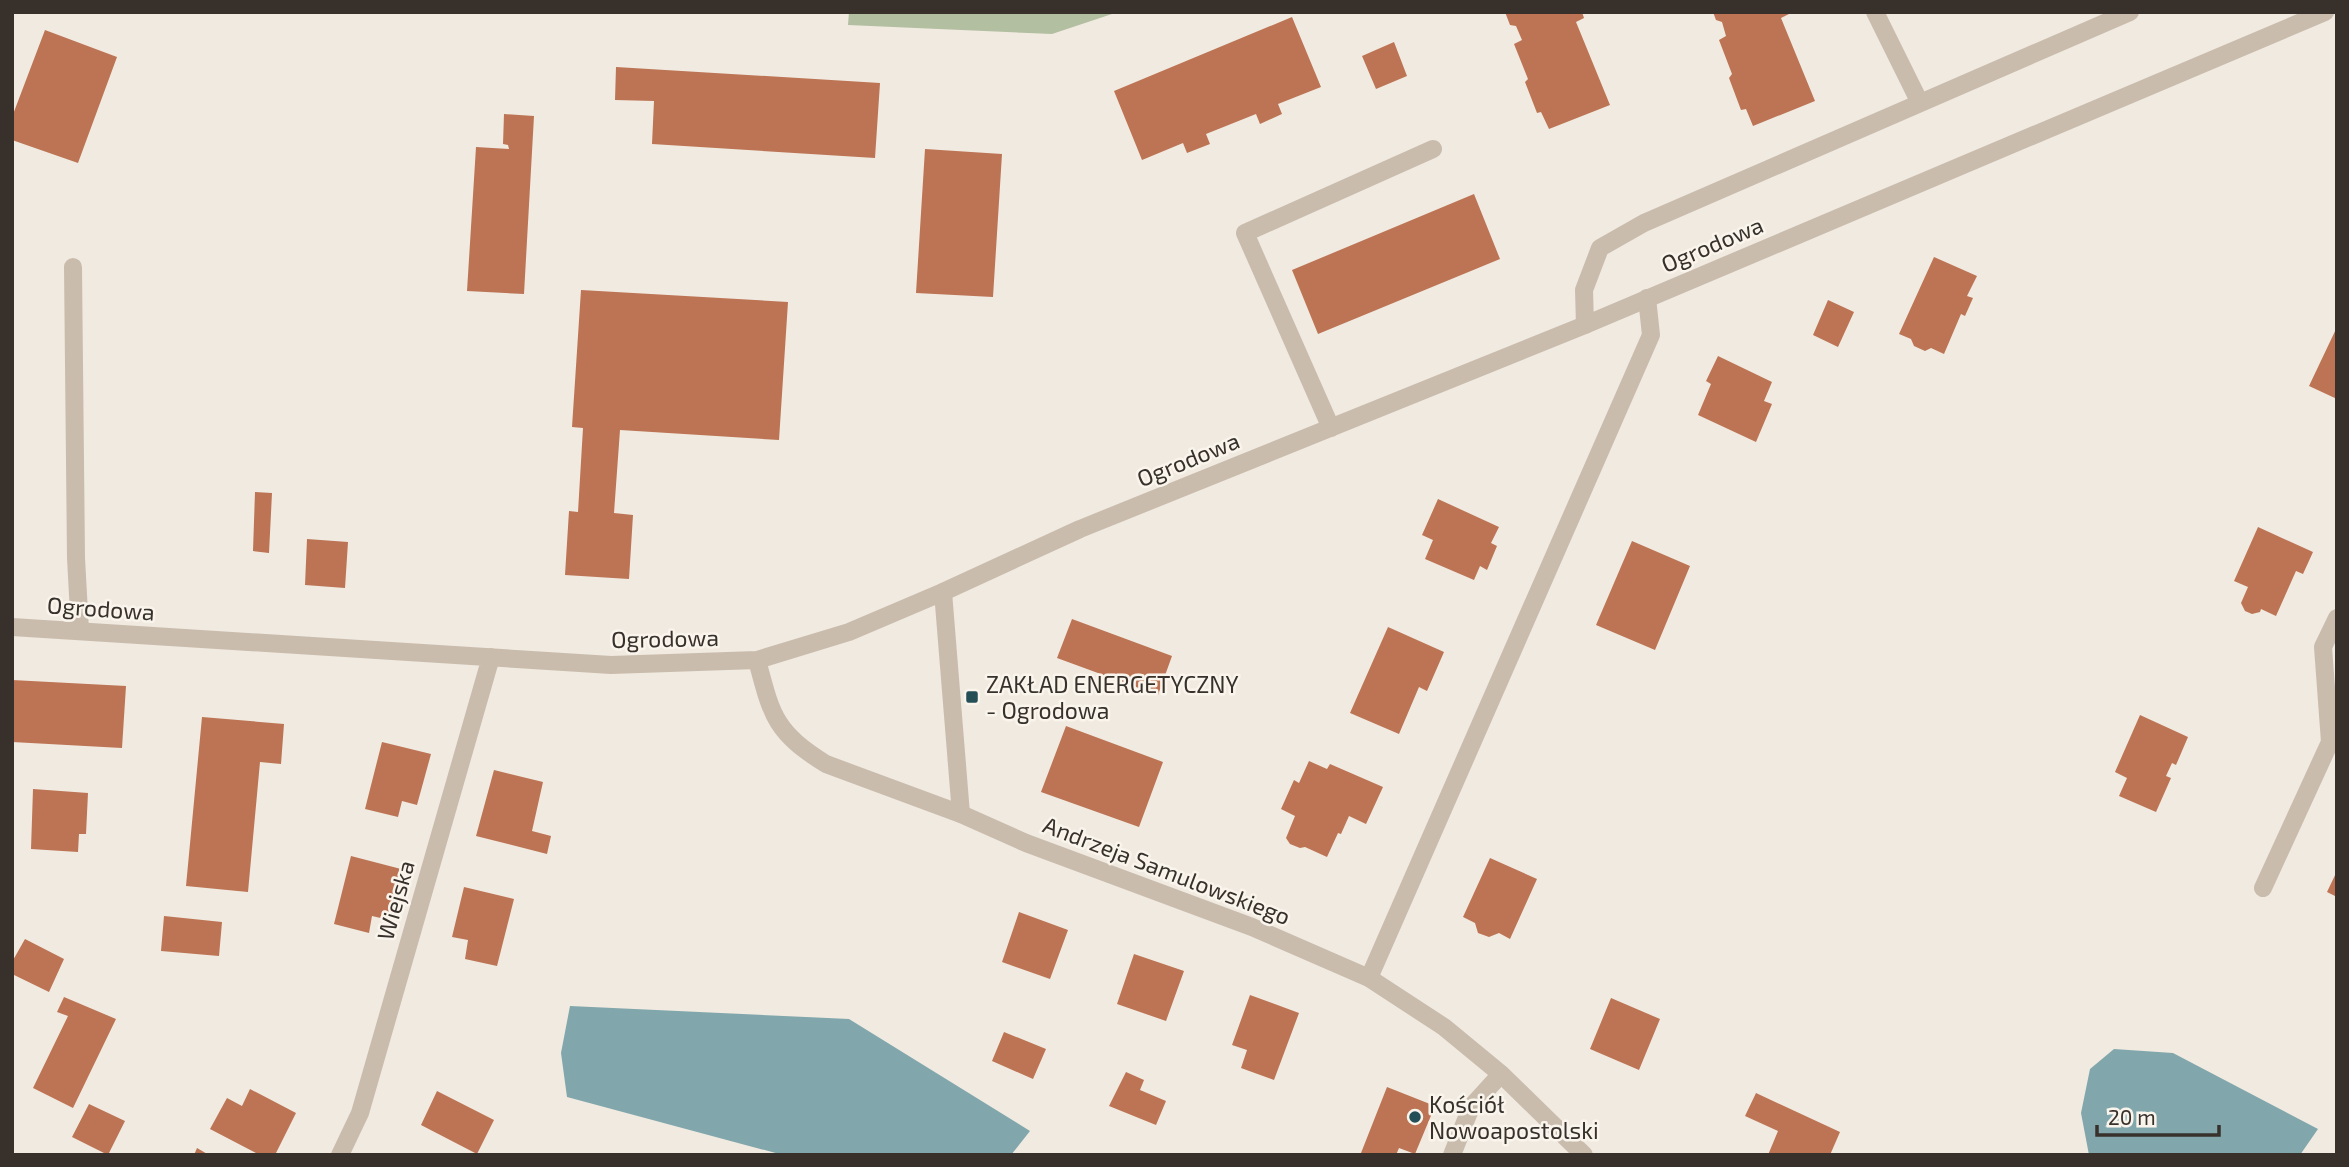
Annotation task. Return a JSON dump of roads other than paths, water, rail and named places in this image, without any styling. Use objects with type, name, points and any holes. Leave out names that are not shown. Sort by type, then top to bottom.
[{"type":"street","points":[[1875,12],[1920,103]]},
{"type":"street","points":[[1585,325],[1584,290],[1600,248],[1644,223],[2130,12]]},
{"type":"street","name":"Ogrodowa","points":[[12,627],[611,665],[757,660],[849,632],[1080,529],[1585,325],[2325,12]]},
{"type":"street","points":[[1331,428],[1245,233],[1433,149]]},
{"type":"street","points":[[73,267],[76,558],[80,631]]},
{"type":"street","points":[[1369,978],[1651,335],[1647,298]]},
{"type":"street","points":[[943,592],[961,814]]},
{"type":"street","points":[[2263,888],[2330,742],[2323,647],[2337,618]]},
{"type":"street","name":"Wiejska","points":[[341,1155],[360,1113],[491,657]]},
{"type":"street","name":"Andrzeja Samulowskiego","points":[[757,660],[767,700],[778,724],[806,751],[826,764],[961,814],[1026,843],[1252,927],[1369,978],[1444,1027],[1501,1074],[1584,1155]]},
{"type":"street","points":[[1452,1155],[1471,1107],[1501,1074]]},
{"type":"water","points":[[570,1006],[849,1019],[1030,1131],[1011,1155],[783,1155],[567,1097],[561,1053]]},
{"type":"water","points":[[2114,1049],[2173,1053],[2318,1129],[2300,1155],[2089,1155],[2081,1113],[2090,1069]]},
{"type":"place","name":"ZAKŁAD ENERGETYCZNY - Ogrodowa","points":[[972,697]]},
{"type":"place","name":"Kościół Nowoapostolski","points":[[1415,1117]]}]
